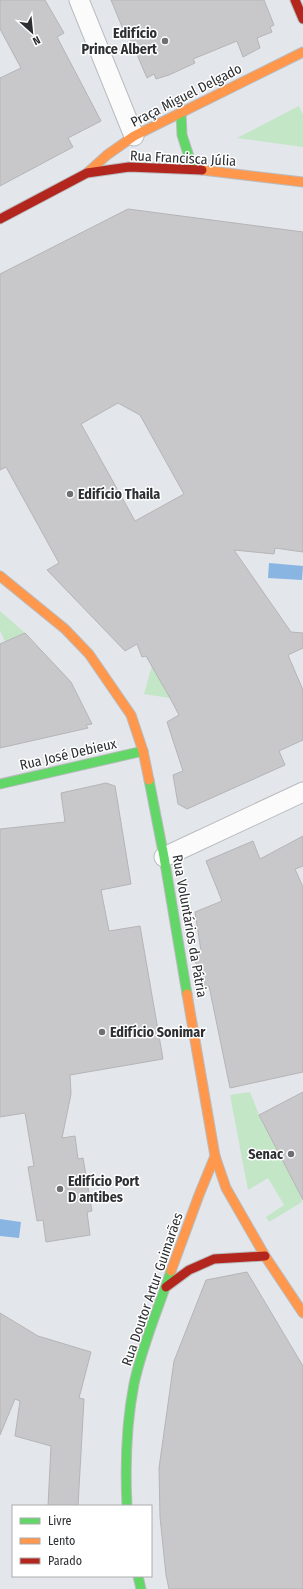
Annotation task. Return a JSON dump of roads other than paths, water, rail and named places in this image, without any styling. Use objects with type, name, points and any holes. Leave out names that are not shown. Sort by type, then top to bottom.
[{"type":"main road","points":[[295,0],[303,19]]},
{"type":"main road","name":"Praça Miguel Delgado","points":[[87,173],[107,154],[134,136],[303,52]]},
{"type":"main road","points":[[181,113],[180,128],[185,149],[193,170]]},
{"type":"main road","name":"Rua Francisca Júlia","points":[[0,219],[87,173],[129,167],[193,170],[303,182]]},
{"type":"main road","name":"Rua Voluntários da Pátria","points":[[0,576],[65,628],[89,654],[131,715],[143,752],[164,857],[215,1156],[226,1188],[265,1256],[303,1314]]},
{"type":"main road","name":"Rua José Debieux","points":[[0,784],[143,752]]},
{"type":"main road","name":"Rua Doutor Artur Guimarães","points":[[127,1505],[125,1470],[127,1432],[134,1385],[143,1350],[197,1201],[215,1156]]},
{"type":"main road","points":[[166,1287],[189,1270],[214,1259],[265,1256]]},
{"type":"main road","points":[[138,1577],[141,1589]]},
{"type":"street","points":[[79,0],[134,136]]},
{"type":"street","points":[[164,857],[303,792]]},
{"type":"water","points":[[269,563],[303,566],[302,580],[268,578]]},
{"type":"water","points":[[0,1219],[21,1222],[19,1238],[0,1236]]},
{"type":"place","name":"Edifício Prince Albert","points":[[165,41]]},
{"type":"place","name":"Edifício Thaila","points":[[70,494]]},
{"type":"place","name":"Edifício Sonimar","points":[[102,1032]]},
{"type":"place","name":"Senac","points":[[291,1154]]},
{"type":"place","name":"Edifício Port D antibes","points":[[60,1189]]}]
